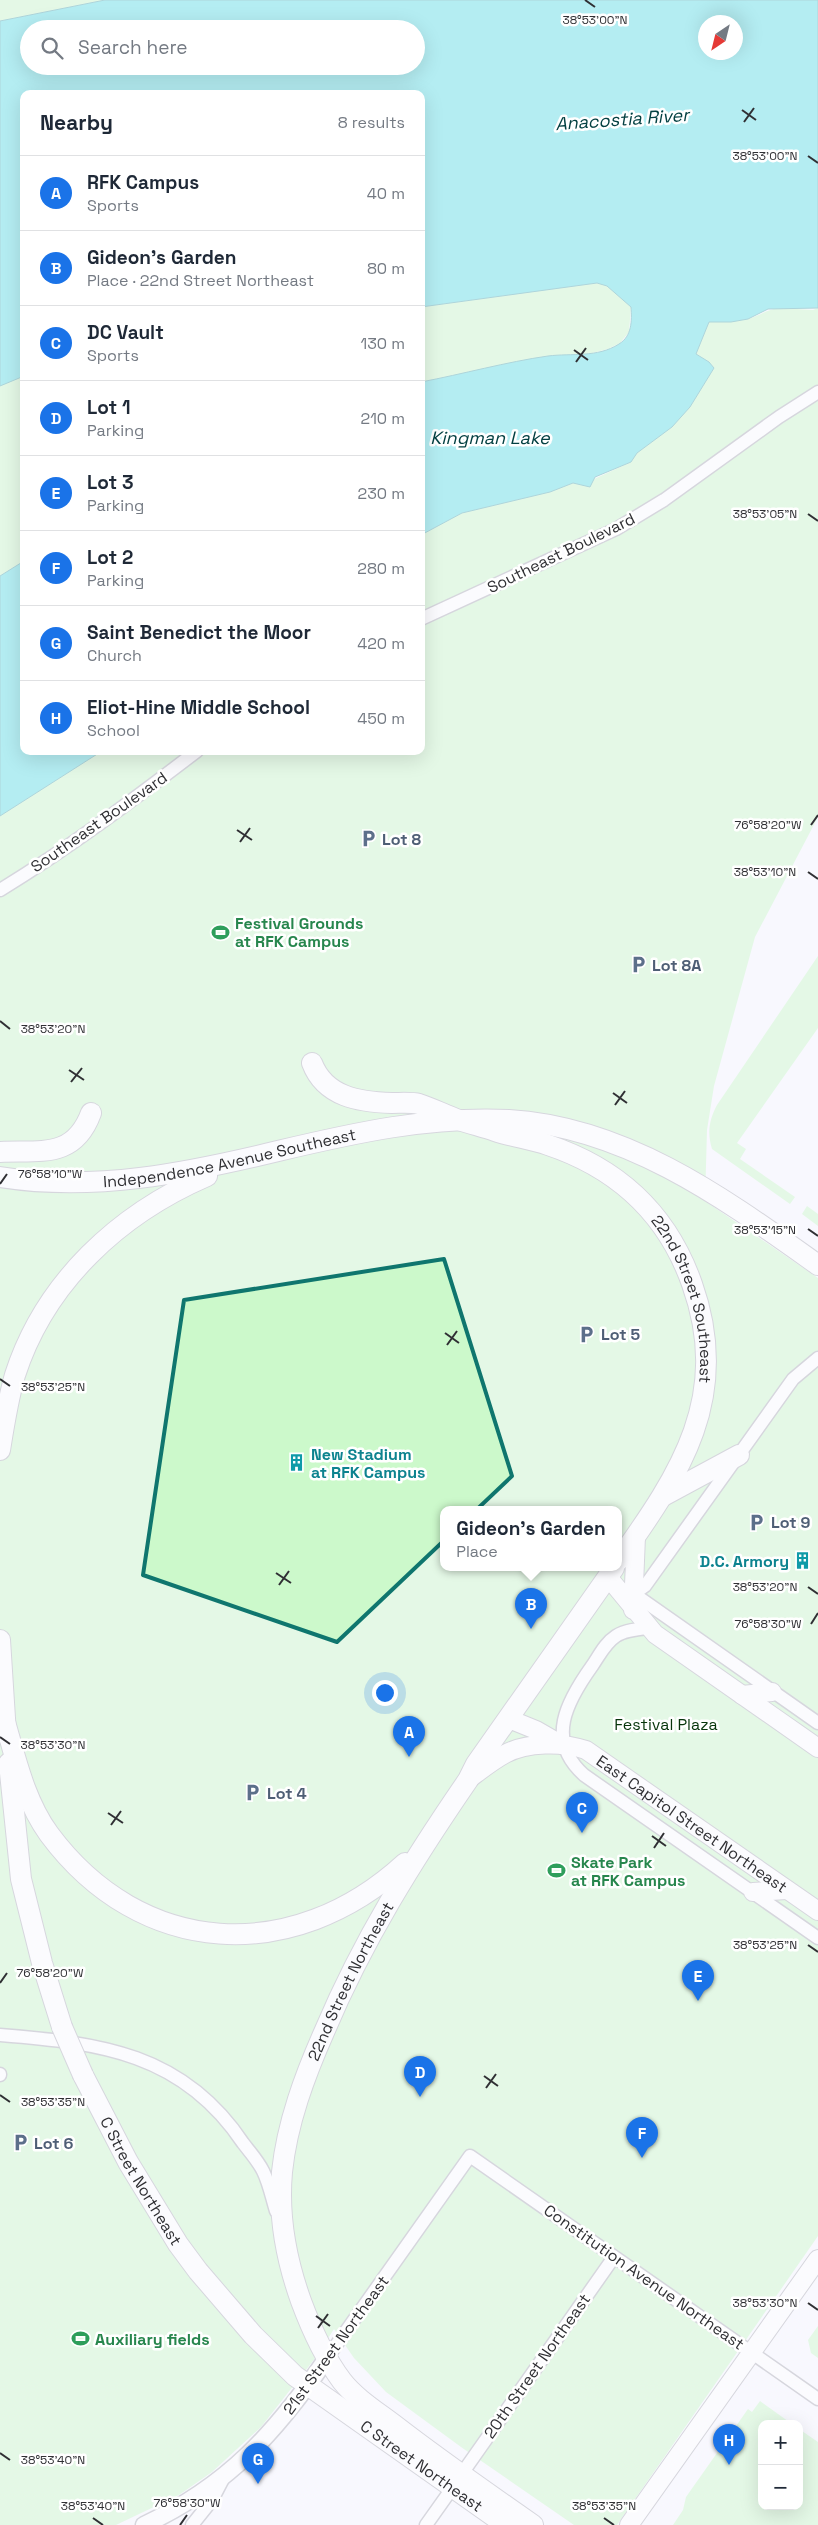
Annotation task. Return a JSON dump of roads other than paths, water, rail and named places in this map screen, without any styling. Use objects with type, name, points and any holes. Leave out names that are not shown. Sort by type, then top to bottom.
[{"type":"main road","points":[[312,1063],[319,1078],[340,1094],[355,1099],[380,1103],[418,1104],[460,1120]]},
{"type":"main road","points":[[0,1152],[57,1149],[72,1143],[85,1127],[91,1113]]},
{"type":"main road","name":"Independence Avenue Southeast","points":[[0,1177],[79,1183],[120,1181],[178,1173],[243,1160],[376,1128],[460,1120],[537,1132],[590,1136],[627,1148],[729,1202],[818,1264]]},
{"type":"main road","name":"Independence Avenue Southeast","points":[[537,1132],[596,1165],[617,1179],[642,1202]]},
{"type":"main road","points":[[0,1450],[7,1407],[25,1350],[52,1299],[76,1268],[107,1237],[143,1210],[189,1184],[243,1160]]},
{"type":"main road","name":"22nd Street Southeast","points":[[622,1557],[663,1496],[683,1461],[700,1415],[705,1381],[705,1344],[697,1300],[689,1274],[662,1226],[642,1202]]},
{"type":"main road","points":[[663,1496],[739,1455]]},
{"type":"main road","points":[[634,1602],[636,1536]]},
{"type":"main road","name":"22nd Street Southeast","points":[[560,1645],[613,1571]]},
{"type":"main road","points":[[615,1571],[649,1628],[818,1748]]},
{"type":"main road","points":[[0,1640],[5,1722],[12,1756],[24,1786],[48,1833],[78,1868],[102,1889],[136,1910],[179,1926],[210,1932],[257,1934],[297,1926],[335,1913],[385,1908]]},
{"type":"main road","name":"22nd Street Northeast","points":[[328,2358],[306,2316],[291,2274],[284,2232],[281,2203],[282,2172],[290,2126],[298,2098],[336,2004],[385,1908],[421,1848],[468,1780],[476,1764],[560,1645]]},
{"type":"main road","points":[[742,1695],[772,1692]]},
{"type":"main road","points":[[509,1719],[544,1734],[562,1745]]},
{"type":"main road","name":"East Capitol Street Northeast","points":[[468,1780],[511,1751],[534,1746],[562,1745],[580,1748],[593,1754],[818,1911]]},
{"type":"main road","name":"C Street Northeast","points":[[12,1756],[15,1842],[26,1903],[62,2027],[83,2075],[128,2162],[183,2251],[253,2335],[295,2376],[457,2481],[532,2525]]},
{"type":"main road","points":[[335,1913],[383,1881],[421,1848]]},
{"type":"main road","points":[[754,1892],[787,1890]]},
{"type":"main road","points":[[629,2525],[818,2259]]},
{"type":"main road","name":"C Street Northeast","points":[[328,2358],[342,2381],[358,2397],[506,2525]]},
{"type":"street","name":"Southeast Boulevard","points":[[425,617],[616,529],[664,500],[779,417],[818,392]]},
{"type":"street","name":"Southeast Boulevard","points":[[0,890],[84,836],[192,755]]},
{"type":"street","points":[[818,1358],[793,1379],[634,1602],[818,1723]]},
{"type":"street","points":[[562,1745],[570,1698],[590,1668],[616,1636],[630,1630],[649,1628]]},
{"type":"street","name":"East Capitol Street Northeast","points":[[562,1745],[572,1763],[584,1775],[818,1938]]},
{"type":"street","points":[[0,2034],[104,2048],[150,2062],[194,2087],[227,2118],[263,2171],[284,2232]]},
{"type":"street","name":"21st Street Northeast","points":[[192,2525],[212,2500],[224,2477],[282,2421],[470,2156]]},
{"type":"street","name":"Constitution Avenue Northeast","points":[[470,2156],[818,2399]]},
{"type":"street","name":"20th Street Northeast","points":[[426,2525],[614,2256]]},
{"type":"street","points":[[144,2525],[181,2507],[224,2477]]},
{"type":"water","points":[[105,0],[818,0],[818,308],[768,309],[748,319],[731,322],[709,322],[696,354],[709,362],[714,368],[690,407],[672,427],[637,453],[631,462],[595,477],[590,487],[573,483],[550,492],[462,513],[425,533],[425,381],[548,356],[593,353],[611,348],[623,341],[629,332],[631,307],[607,286],[597,283],[425,306],[425,90],[20,90],[20,378],[0,386],[0,21]]},
{"type":"water","points":[[20,564],[20,755],[96,755],[0,816],[0,576]]},
{"type":"place","name":"Lot 8","points":[[368,839]]},
{"type":"place","name":"Festival Grounds at RFK Campus","points":[[221,932]]},
{"type":"place","name":"Lot 8A","points":[[638,965]]},
{"type":"place","name":"Lot 5","points":[[587,1334]]},
{"type":"place","name":"New Stadium at RFK Campus","points":[[297,1463]]},
{"type":"place","name":"Lot 9","points":[[757,1522]]},
{"type":"place","name":"D.C. Armory","points":[[803,1561]]},
{"type":"place","name":"Gideon's Garden","points":[[531,1629]]},
{"type":"place","name":"RFK Campus","points":[[409,1757]]},
{"type":"place","name":"Lot 4","points":[[253,1793]]},
{"type":"place","name":"DC Vault","points":[[582,1833]]},
{"type":"place","name":"Skate Park at RFK Campus","points":[[557,1871]]},
{"type":"place","name":"Lot 3","points":[[698,2001]]},
{"type":"place","name":"Lot 1","points":[[420,2097]]},
{"type":"place","name":"Lot 6","points":[[20,2143]]},
{"type":"place","name":"Lot 2","points":[[642,2158]]},
{"type":"place","name":"Auxiliary fields","points":[[81,2339]]},
{"type":"place","name":"Eliot-Hine Middle School","points":[[729,2465]]},
{"type":"place","name":"Saint Benedict the Moor","points":[[258,2484]]},
{"type":"water label","name":"Anacostia River","points":[[622,119]]},
{"type":"water label","name":"Kingman Lake","points":[[490,437]]},
{"type":"park label","name":"Festival Plaza","points":[[666,1724]]}]
